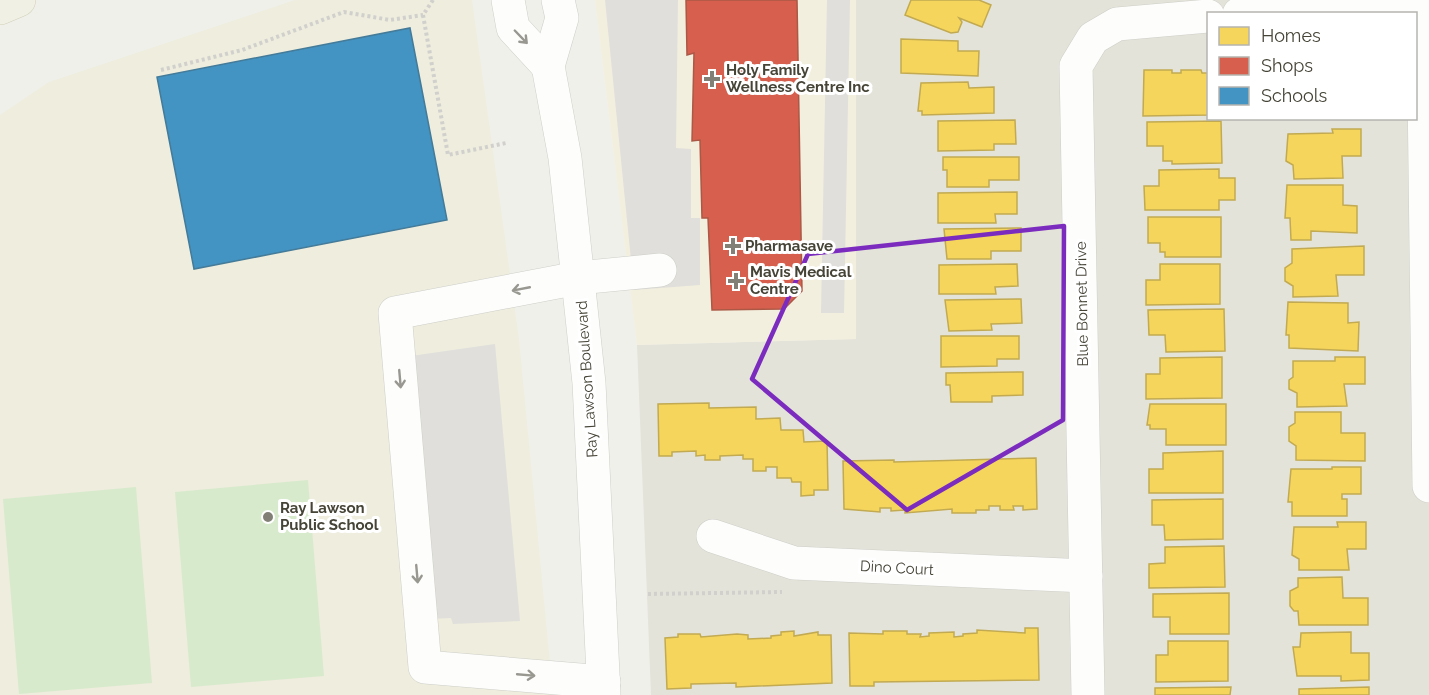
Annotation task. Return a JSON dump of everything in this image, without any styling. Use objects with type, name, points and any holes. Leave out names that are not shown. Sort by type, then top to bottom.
[{"type":"main road","points":[[0,8],[19,0]]},
{"type":"street","points":[[508,0],[513,28],[549,66]]},
{"type":"street","name":"Ray Lawson Boulevard","points":[[558,0],[562,18],[549,66],[565,158],[589,383],[604,688]]},
{"type":"street","points":[[1292,12],[1426,7],[1429,486]]},
{"type":"street","name":"Blue Bonnet Drive","points":[[1088,695],[1076,66],[1094,38],[1117,24],[1207,16]]},
{"type":"street","points":[[604,688],[425,667],[395,313],[578,278],[660,270]]},
{"type":"street","name":"Dino Court","points":[[713,536],[794,563],[1086,576]]},
{"type":"path","points":[[433,0],[423,15],[448,155],[506,143]]},
{"type":"path","points":[[161,70],[242,50],[344,12],[390,20],[423,15]]},
{"type":"path","points":[[648,594],[792,592]]},
{"type":"highlighted area","points":[[1064,226],[1063,420],[907,510],[752,379],[808,254]]},
{"type":"shaded area","name":"Ray Lawson Public School","points":[[295,0],[472,0],[519,339],[553,695],[0,695],[0,115],[49,82]]},
{"type":"shaded area","points":[[595,0],[856,0],[856,339],[637,345]]},
{"type":"shaded area","points":[[605,0],[678,0],[676,148],[691,149],[691,218],[700,218],[700,285],[634,290]]},
{"type":"shaded area","points":[[827,0],[850,0],[844,313],[821,313]]},
{"type":"shaded area","points":[[856,0],[1429,0],[1429,695],[651,695],[637,345],[856,339]]},
{"type":"shaded area","points":[[495,344],[520,621],[453,624],[451,618],[429,619],[404,357]]},
{"type":"green space","points":[[308,480],[324,676],[191,687],[175,492]]},
{"type":"green space","points":[[136,487],[152,683],[19,694],[3,499]]},
{"type":"building: Homes","points":[[911,0],[979,0],[991,5],[982,27],[959,18],[962,22],[958,32],[951,33],[905,15]]},
{"type":"building: Homes","points":[[901,39],[958,41],[958,51],[979,51],[978,76],[901,73]]},
{"type":"building: Homes","points":[[1144,70],[1172,70],[1172,73],[1181,73],[1181,70],[1201,70],[1202,73],[1207,73],[1207,115],[1143,116]]},
{"type":"building: Homes","points":[[968,82],[969,88],[994,87],[994,113],[922,115],[922,111],[918,111],[921,83]]},
{"type":"building: Homes","points":[[1015,120],[1016,144],[994,144],[994,150],[938,151],[938,121]]},
{"type":"building: Homes","points":[[1221,121],[1222,163],[1172,164],[1172,161],[1163,161],[1163,146],[1147,146],[1147,122]]},
{"type":"building: Homes","points":[[1332,129],[1361,129],[1361,156],[1342,156],[1343,178],[1294,179],[1293,165],[1286,161],[1288,134],[1333,133]]},
{"type":"building: Homes","points":[[943,157],[1019,157],[1019,180],[989,180],[989,187],[947,187],[947,170],[943,170]]},
{"type":"building: Homes","points":[[1219,169],[1219,178],[1235,178],[1235,200],[1219,200],[1219,210],[1145,210],[1144,186],[1159,186],[1159,170]]},
{"type":"building: Homes","points":[[1287,185],[1343,185],[1343,205],[1357,206],[1357,233],[1311,231],[1311,240],[1291,240],[1290,218],[1285,218]]},
{"type":"building: Homes","points":[[1017,192],[1017,214],[995,214],[996,223],[938,223],[938,193]]},
{"type":"building: Homes","points":[[1148,217],[1221,217],[1221,257],[1165,257],[1165,252],[1160,252],[1160,243],[1148,243]]},
{"type":"building: Homes","points":[[1021,228],[1021,251],[991,251],[991,259],[947,259],[944,229]]},
{"type":"building: Homes","points":[[1364,246],[1364,275],[1336,275],[1338,296],[1293,297],[1293,286],[1285,281],[1285,268],[1292,263],[1292,249]]},
{"type":"building: Homes","points":[[1017,264],[1018,286],[995,287],[996,294],[939,294],[939,265]]},
{"type":"building: Homes","points":[[1160,264],[1220,264],[1220,304],[1146,305],[1146,280],[1160,280]]},
{"type":"building: Homes","points":[[1021,299],[1022,323],[991,324],[992,330],[949,331],[945,300]]},
{"type":"building: Homes","points":[[1288,302],[1348,303],[1348,323],[1359,322],[1358,351],[1289,348],[1289,335],[1286,335]]},
{"type":"building: Homes","points":[[1224,309],[1225,351],[1166,352],[1165,335],[1149,335],[1148,310]]},
{"type":"building: Homes","points":[[941,336],[1019,336],[1019,359],[997,359],[997,366],[941,367]]},
{"type":"building: Homes","points":[[1222,357],[1222,398],[1146,399],[1146,374],[1160,374],[1160,358]]},
{"type":"building: Homes","points":[[1335,357],[1365,357],[1365,384],[1344,384],[1347,406],[1297,407],[1297,393],[1289,389],[1289,380],[1293,377],[1293,361],[1335,361]]},
{"type":"building: Homes","points":[[1023,372],[1023,395],[992,396],[992,402],[951,402],[950,385],[946,385],[946,373]]},
{"type":"building: Homes","points":[[709,403],[709,408],[756,407],[756,419],[780,418],[781,430],[803,430],[804,442],[827,441],[828,490],[814,490],[814,495],[801,496],[801,482],[792,482],[791,478],[777,478],[777,467],[766,467],[766,471],[753,471],[753,459],[743,459],[743,455],[720,456],[720,460],[705,460],[705,455],[696,456],[696,451],[672,452],[672,456],[659,456],[658,404]]},
{"type":"building: Homes","points":[[1150,404],[1226,404],[1226,445],[1166,445],[1166,429],[1150,429],[1150,425],[1147,425]]},
{"type":"building: Homes","points":[[1295,412],[1341,412],[1341,433],[1365,433],[1365,461],[1296,460],[1296,446],[1289,441],[1289,427],[1295,423]]},
{"type":"building: Homes","points":[[1223,451],[1223,493],[1149,493],[1149,469],[1163,469],[1163,453]]},
{"type":"building: Homes","points":[[1036,458],[1037,509],[1023,510],[1023,506],[1013,506],[1014,510],[1000,510],[1000,506],[989,506],[989,510],[976,510],[976,513],[952,513],[952,509],[905,513],[905,510],[891,511],[891,508],[880,508],[880,512],[844,509],[843,461]]},
{"type":"building: Homes","points":[[1332,467],[1361,467],[1361,494],[1342,494],[1342,499],[1347,499],[1347,516],[1292,516],[1292,502],[1288,502],[1291,469],[1332,469]]},
{"type":"building: Homes","points":[[1223,499],[1223,539],[1165,540],[1164,525],[1152,525],[1152,500]]},
{"type":"building: Homes","points":[[1337,522],[1366,522],[1366,549],[1347,549],[1349,570],[1299,570],[1299,559],[1292,555],[1294,527],[1338,527]]},
{"type":"building: Homes","points":[[1224,546],[1225,587],[1149,588],[1149,564],[1165,563],[1165,547]]},
{"type":"building: Homes","points":[[1342,577],[1343,598],[1368,598],[1368,625],[1299,625],[1298,611],[1294,611],[1290,606],[1290,591],[1298,587],[1298,578]]},
{"type":"building: Homes","points":[[1229,593],[1229,634],[1170,634],[1170,617],[1153,617],[1153,594]]},
{"type":"building: Homes","points":[[1025,628],[1038,628],[1039,680],[874,682],[874,686],[850,686],[849,633],[883,634],[883,631],[907,631],[907,634],[921,634],[920,637],[929,636],[929,633],[954,632],[954,637],[977,633],[977,630],[1025,633]]},
{"type":"building: Homes","points":[[794,631],[794,636],[818,632],[818,635],[831,635],[832,683],[736,687],[736,683],[691,684],[691,688],[667,689],[665,638],[678,637],[678,634],[700,634],[701,637],[737,634],[748,635],[748,639],[771,638],[771,636],[781,635],[781,632]]},
{"type":"building: Homes","points":[[1351,632],[1351,653],[1369,653],[1369,680],[1341,681],[1341,676],[1297,676],[1293,647],[1300,647],[1301,633]]},
{"type":"building: Homes","points":[[1168,641],[1228,641],[1228,681],[1156,682],[1156,655],[1168,655]]},
{"type":"building: Homes","points":[[1231,687],[1230,695],[1155,695],[1155,688]]},
{"type":"building: Homes","points":[[1369,687],[1369,695],[1299,695],[1299,689]]},
{"type":"building: Shops","points":[[686,0],[797,0],[802,291],[784,309],[712,310],[708,218],[702,218],[700,140],[692,141],[694,53],[687,55]]},
{"type":"building: Schools","points":[[410,28],[447,220],[194,269],[157,77]]},
{"type":"place","name":"Holy Family Wellness Centre Inc","points":[[712,79]]},
{"type":"place","name":"Pharmasave","points":[[733,246]]},
{"type":"place","name":"Mavis Medical Centre","points":[[736,281]]},
{"type":"place","name":"Ray Lawson Public School","points":[[268,517]]}]
